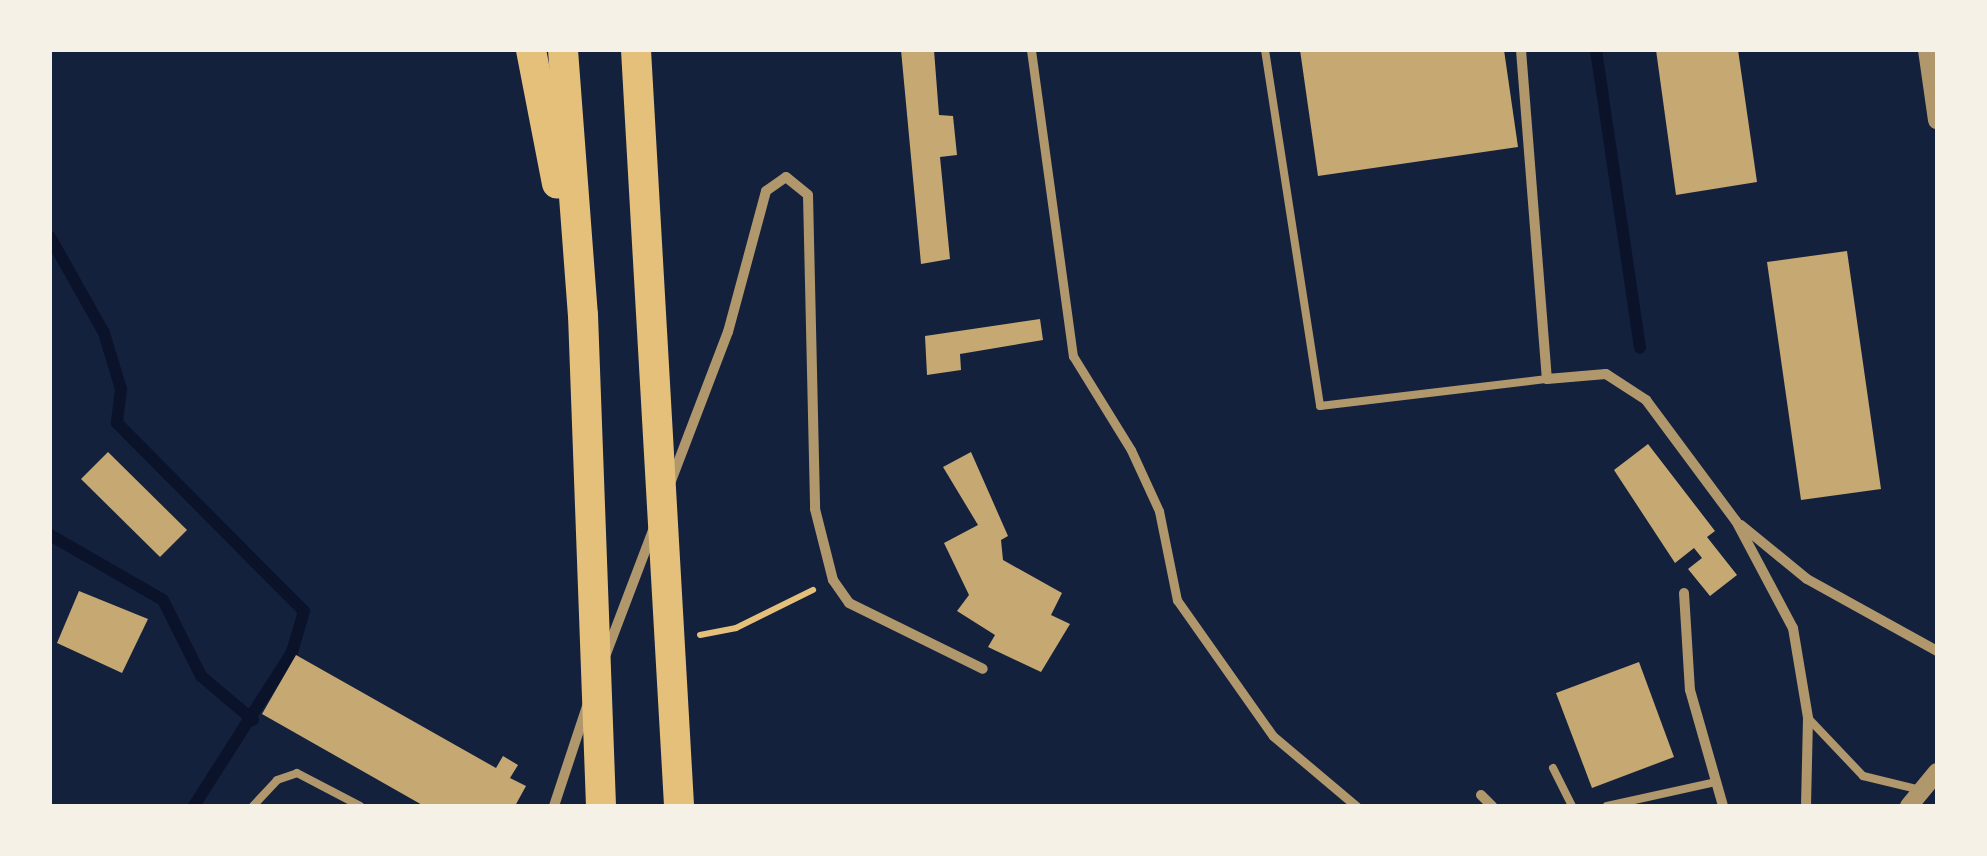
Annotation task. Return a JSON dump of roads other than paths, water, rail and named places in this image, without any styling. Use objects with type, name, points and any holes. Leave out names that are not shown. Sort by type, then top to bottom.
[{"type":"highway","points":[[531,50],[583,314]]},
{"type":"highway","points":[[563,50],[583,314],[601,806]]},
{"type":"highway","points":[[639,57],[679,806]]},
{"type":"street","points":[[1030,50],[1073,356],[1131,450],[1159,511],[1178,600],[1273,736],[1356,806]]},
{"type":"street","points":[[1521,50],[1547,379],[1606,374],[1646,400],[1736,522],[1793,628],[1808,718],[1806,806]]},
{"type":"street","points":[[1927,50],[1937,120]]},
{"type":"street","points":[[554,806],[728,332],[766,191],[786,177],[808,194],[808,397],[815,508],[834,580],[849,603],[983,668]]},
{"type":"street","points":[[1736,522],[1808,579],[1937,651]]},
{"type":"street","points":[[1684,593],[1690,690],[1723,806]]},
{"type":"street","points":[[1909,806],[1937,772]]},
{"type":"street","points":[[1481,795],[1492,806]]},
{"type":"lane","points":[[1265,50],[1320,406],[1547,379]]},
{"type":"lane","points":[[1808,718],[1863,776],[1922,790]]},
{"type":"lane","points":[[1554,768],[1572,806]]},
{"type":"lane","points":[[253,806],[277,780],[296,773],[360,806]]},
{"type":"lane","points":[[1608,806],[1716,782]]},
{"type":"waterway","points":[[1596,50],[1640,348]]},
{"type":"waterway","points":[[50,237],[104,333],[121,389],[117,423],[304,611],[292,652],[194,806]]},
{"type":"waterway","points":[[50,535],[163,600],[201,676],[253,720]]}]
